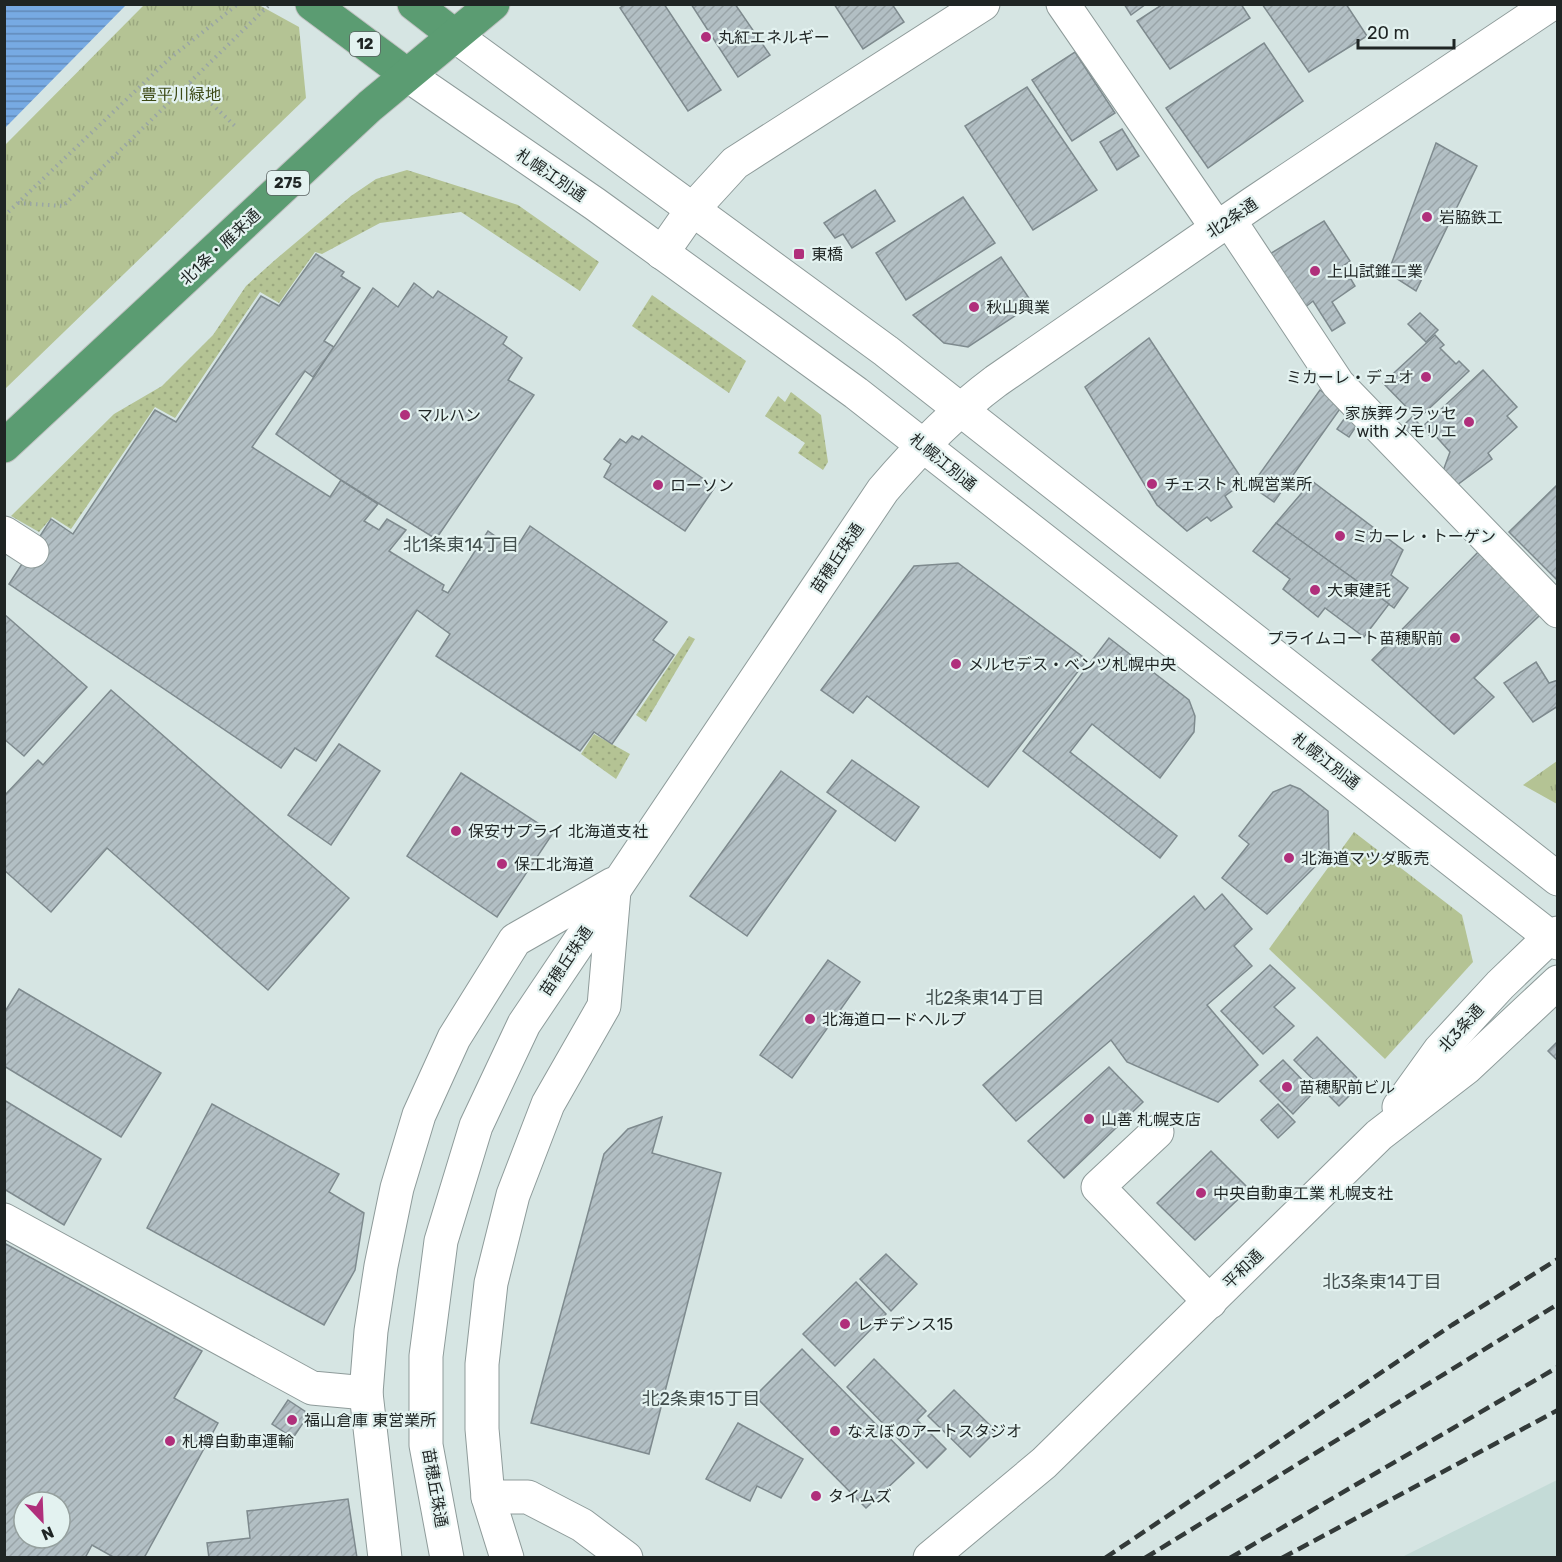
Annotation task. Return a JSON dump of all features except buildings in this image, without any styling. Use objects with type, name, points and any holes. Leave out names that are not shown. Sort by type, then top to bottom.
[{"type":"highway","points":[[414,4],[454,35]]},
{"type":"highway","name":"北1条・雁来通","points":[[4,446],[406,74],[493,4]]},
{"type":"highway","name":"札幌江別通","points":[[318,9],[406,74]]},
{"type":"street","points":[[662,253],[692,210],[735,163],[983,4]]},
{"type":"street","points":[[1063,4],[1338,384],[1557,611]]},
{"type":"street","name":"北2条通","points":[[923,444],[959,408],[1223,224],[1551,4]]},
{"type":"street","points":[[454,35],[886,351],[1557,879]]},
{"type":"street","name":"札幌江別通","points":[[406,74],[662,253],[923,444],[973,487],[1555,938]]},
{"type":"street","name":"苗穂丘珠通","points":[[447,1557],[426,1445],[426,1356],[441,1241],[476,1126],[524,1024],[883,490],[923,444]]},
{"type":"street","points":[[4,533],[32,551]]},
{"type":"street","points":[[385,1557],[366,1393],[371,1331],[397,1188],[419,1115],[454,1038],[515,940],[616,885]]},
{"type":"street","points":[[507,1557],[488,1497],[482,1429],[482,1364],[491,1283],[513,1196],[548,1104],[604,1006],[616,885]]},
{"type":"street","name":"北3条通","points":[[1379,1135],[1440,1050],[1500,985],[1555,938]]},
{"type":"street","name":"平和通","points":[[930,1557],[1044,1463],[1379,1135],[1466,1068],[1557,982]]},
{"type":"street","points":[[1157,1132],[1098,1187],[1210,1302]]},
{"type":"street","points":[[4,1221],[312,1388],[366,1393]]},
{"type":"street","points":[[488,1497],[528,1497],[582,1525],[626,1557]]},
{"type":"path","points":[[4,216],[169,59],[238,4]]},
{"type":"path","points":[[18,203],[63,206],[270,4]]},
{"type":"path","points":[[190,83],[237,128]]},
{"type":"shaded area","points":[[1557,1480],[1557,1557],[1402,1557]]},
{"type":"green space","name":"豊平川緑地","points":[[144,5],[259,5],[299,27],[306,98],[5,389],[5,145]]},
{"type":"green space","points":[[407,170],[518,205],[599,262],[580,291],[461,212],[380,223],[322,254],[315,252],[279,303],[260,292],[175,418],[155,407],[71,529],[52,517],[39,532],[11,516],[114,414],[162,386],[213,335],[246,286],[275,260],[351,196],[376,179]]},
{"type":"green space","points":[[652,295],[746,361],[729,393],[632,326]]},
{"type":"green space","points":[[791,392],[821,415],[828,462],[823,470],[798,453],[805,443],[765,416],[778,396],[785,402]]},
{"type":"green space","points":[[689,636],[695,639],[646,722],[636,715]]},
{"type":"green space","points":[[594,734],[630,754],[616,779],[581,754]]},
{"type":"green space","points":[[1557,761],[1557,804],[1523,785]]},
{"type":"green space","points":[[1354,832],[1462,915],[1473,962],[1385,1059],[1269,949]]},
{"type":"water","points":[[4,5],[126,5],[5,128]]},
{"type":"railway","points":[[1105,1558],[1452,1325],[1558,1259]]},
{"type":"railway","points":[[1145,1558],[1558,1304]]},
{"type":"railway","points":[[1230,1558],[1558,1367]]},
{"type":"railway","points":[[1282,1558],[1558,1410]]},
{"type":"place","name":"丸紅エネルギー","points":[[706,37]]},
{"type":"place","name":"岩脇鉄工","points":[[1427,217]]},
{"type":"place","name":"東橋","points":[[799,254]]},
{"type":"place","name":"上山試錐工業","points":[[1315,271]]},
{"type":"place","name":"秋山興業","points":[[974,307]]},
{"type":"place","name":"ミカーレ・デュオ","points":[[1426,377]]},
{"type":"place","name":"マルハン","points":[[405,415]]},
{"type":"place","name":"家族葬クラッセ with メモリエ","points":[[1469,422]]},
{"type":"place","name":"チェスト 札幌営業所","points":[[1152,484]]},
{"type":"place","name":"ローソン","points":[[658,485]]},
{"type":"place","name":"ミカーレ・トーゲン","points":[[1340,536]]},
{"type":"place","name":"大東建託","points":[[1315,590]]},
{"type":"place","name":"プライムコート苗穂駅前","points":[[1455,638]]},
{"type":"place","name":"メルセデス・ベンツ札幌中央","points":[[956,664]]},
{"type":"place","name":"保安サプライ 北海道支社","points":[[456,831]]},
{"type":"place","name":"北海道マツダ販売","points":[[1289,858]]},
{"type":"place","name":"保工北海道","points":[[502,864]]},
{"type":"place","name":"北海道ロードヘルプ","points":[[810,1019]]},
{"type":"place","name":"苗穂駅前ビル","points":[[1287,1087]]},
{"type":"place","name":"山善 札幌支店","points":[[1089,1119]]},
{"type":"place","name":"中央自動車工業 札幌支社","points":[[1201,1193]]},
{"type":"place","name":"レヂデンス15","points":[[845,1324]]},
{"type":"place","name":"福山倉庫 東営業所","points":[[292,1420]]},
{"type":"place","name":"なえぼのアートスタジオ","points":[[835,1431]]},
{"type":"place","name":"札樽自動車運輸","points":[[170,1441]]},
{"type":"place","name":"タイムズ","points":[[816,1496]]},
{"type":"district","name":"北1条東14丁目","points":[[461,545]]},
{"type":"district","name":"北2条東14丁目","points":[[985,998]]},
{"type":"district","name":"北3条東14丁目","points":[[1382,1282]]},
{"type":"district","name":"北2条東15丁目","points":[[701,1399]]}]
